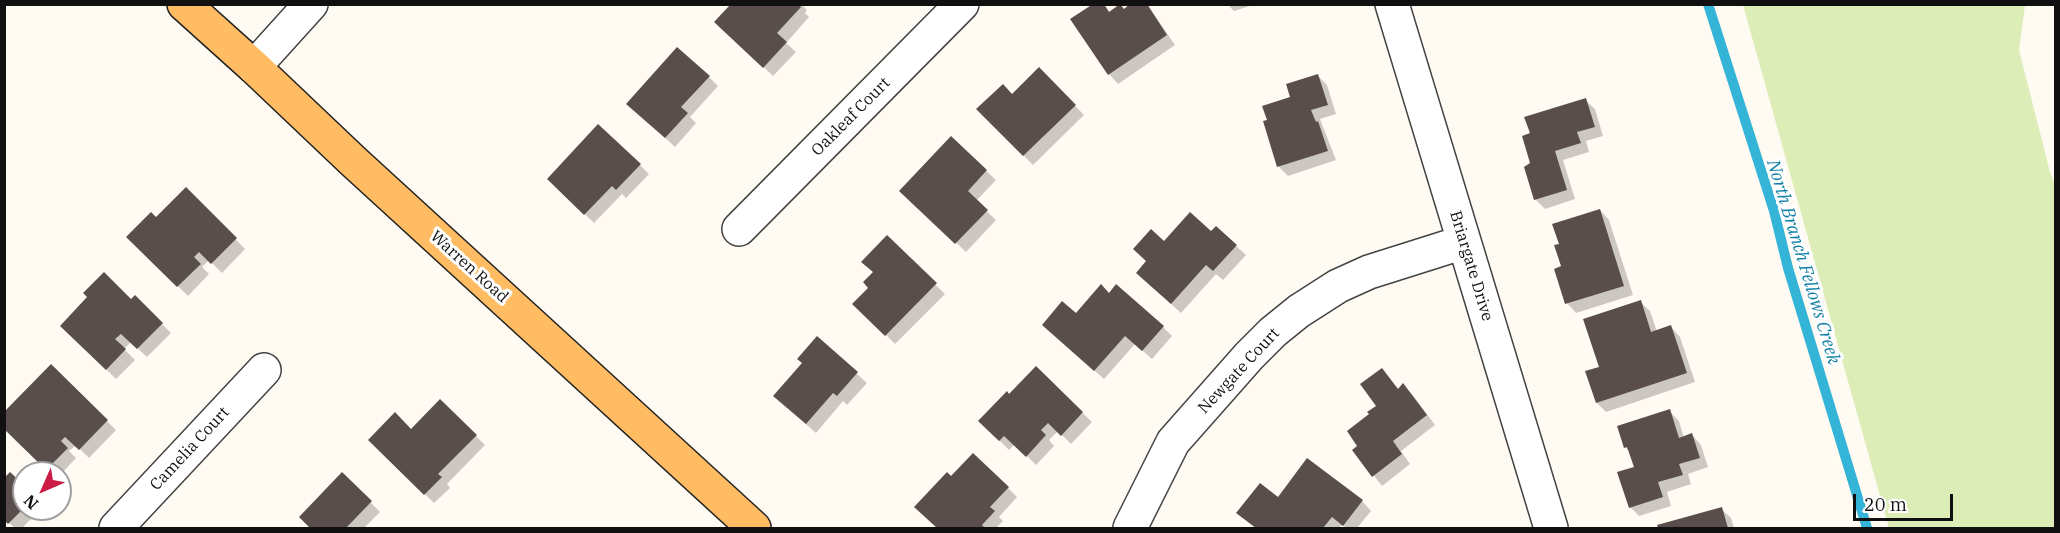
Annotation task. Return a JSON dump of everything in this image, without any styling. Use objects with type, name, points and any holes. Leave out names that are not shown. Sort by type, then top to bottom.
[{"type":"main road","name":"Warren Road","points":[[184,4],[754,528]]},
{"type":"street","points":[[254,67],[311,4]]},
{"type":"street","name":"Oakleaf Court","points":[[739,229],[962,4]]},
{"type":"street","name":"Briargate Drive","points":[[1392,4],[1551,528]]},
{"type":"street","name":"Newgate Court","points":[[1130,528],[1173,442],[1248,356],[1273,332],[1299,311],[1338,286],[1370,272],[1464,242]]},
{"type":"street","name":"Camelia Court","points":[[116,528],[264,370]]},
{"type":"green space","points":[[1743,5],[2025,5],[2019,50],[2055,185],[2055,528],[1889,528]]},
{"type":"building","points":[[727,4],[799,4],[801,7],[777,33],[787,42],[763,68],[714,22],[729,6]]},
{"type":"building","points":[[1093,4],[1104,4],[1109,12],[1120,4],[1124,9],[1130,4],[1147,4],[1167,35],[1108,75],[1070,19]]},
{"type":"building","points":[[677,47],[710,76],[681,107],[688,113],[665,138],[626,104]]},
{"type":"building","points":[[1039,67],[1076,105],[1023,156],[976,109],[1003,84],[1012,94]]},
{"type":"building","points":[[1318,74],[1328,105],[1311,110],[1316,122],[1318,121],[1328,151],[1277,167],[1263,121],[1267,120],[1262,106],[1290,97],[1286,84]]},
{"type":"building","points":[[1586,98],[1595,127],[1577,132],[1581,143],[1555,151],[1567,190],[1534,200],[1524,167],[1530,163],[1522,136],[1530,133],[1524,117]]},
{"type":"building","points":[[598,124],[641,164],[616,190],[612,186],[584,215],[547,179]]},
{"type":"building","points":[[951,136],[987,170],[968,191],[988,210],[955,244],[899,191]]},
{"type":"building","points":[[186,187],[237,238],[211,264],[199,252],[194,257],[201,264],[177,287],[126,237],[151,212],[156,217]]},
{"type":"building","points":[[1600,209],[1624,286],[1565,304],[1554,269],[1561,266],[1554,245],[1559,244],[1552,224]]},
{"type":"building","points":[[1190,212],[1211,231],[1216,226],[1237,245],[1213,271],[1206,265],[1171,304],[1136,273],[1146,261],[1133,249],[1151,229],[1164,241]]},
{"type":"building","points":[[887,235],[937,283],[885,336],[852,304],[868,288],[863,282],[873,272],[861,262]]},
{"type":"building","points":[[104,272],[131,299],[135,295],[163,323],[137,349],[121,334],[115,339],[126,349],[106,370],[60,326],[87,297],[83,293]]},
{"type":"building","points":[[1101,284],[1109,293],[1116,284],[1164,326],[1142,351],[1125,336],[1094,371],[1042,325],[1062,301],[1076,313]]},
{"type":"building","points":[[1641,300],[1651,332],[1671,325],[1687,373],[1596,403],[1585,371],[1599,367],[1583,319]]},
{"type":"building","points":[[817,336],[858,372],[837,396],[833,393],[806,424],[773,396],[802,363],[797,359]]},
{"type":"building","points":[[51,364],[108,420],[79,450],[65,437],[61,441],[68,448],[55,461],[37,461],[4,429],[4,412]]},
{"type":"building","points":[[1036,366],[1083,412],[1061,436],[1048,423],[1041,430],[1046,435],[1026,457],[1004,436],[999,441],[978,421],[1007,391],[1009,394]]},
{"type":"building","points":[[1382,368],[1398,389],[1403,383],[1427,415],[1393,441],[1402,454],[1372,477],[1352,450],[1357,446],[1347,431],[1376,406],[1360,384]]},
{"type":"building","points":[[440,399],[477,435],[438,474],[442,477],[424,495],[368,440],[395,412],[411,429]]},
{"type":"building","points":[[1670,409],[1679,438],[1692,433],[1700,458],[1679,464],[1683,475],[1658,482],[1663,497],[1629,508],[1617,472],[1634,467],[1627,447],[1624,448],[1617,426]]},
{"type":"building","points":[[973,453],[1009,487],[990,507],[995,511],[982,525],[985,528],[937,528],[914,507],[947,472],[951,476]]},
{"type":"building","points":[[1307,458],[1363,500],[1343,526],[1332,517],[1323,528],[1256,528],[1236,513],[1260,483],[1278,497]]},
{"type":"building","points":[[10,472],[12,474],[12,520],[8,524],[4,520],[4,478]]},
{"type":"building","points":[[342,472],[372,501],[346,528],[310,528],[299,517]]},
{"type":"building","points":[[1722,507],[1728,528],[1658,528],[1657,525]]},
{"type":"waterway","name":"North Branch Fellows Creek","points":[[1708,4],[1774,211],[1788,268],[1867,528]]}]
